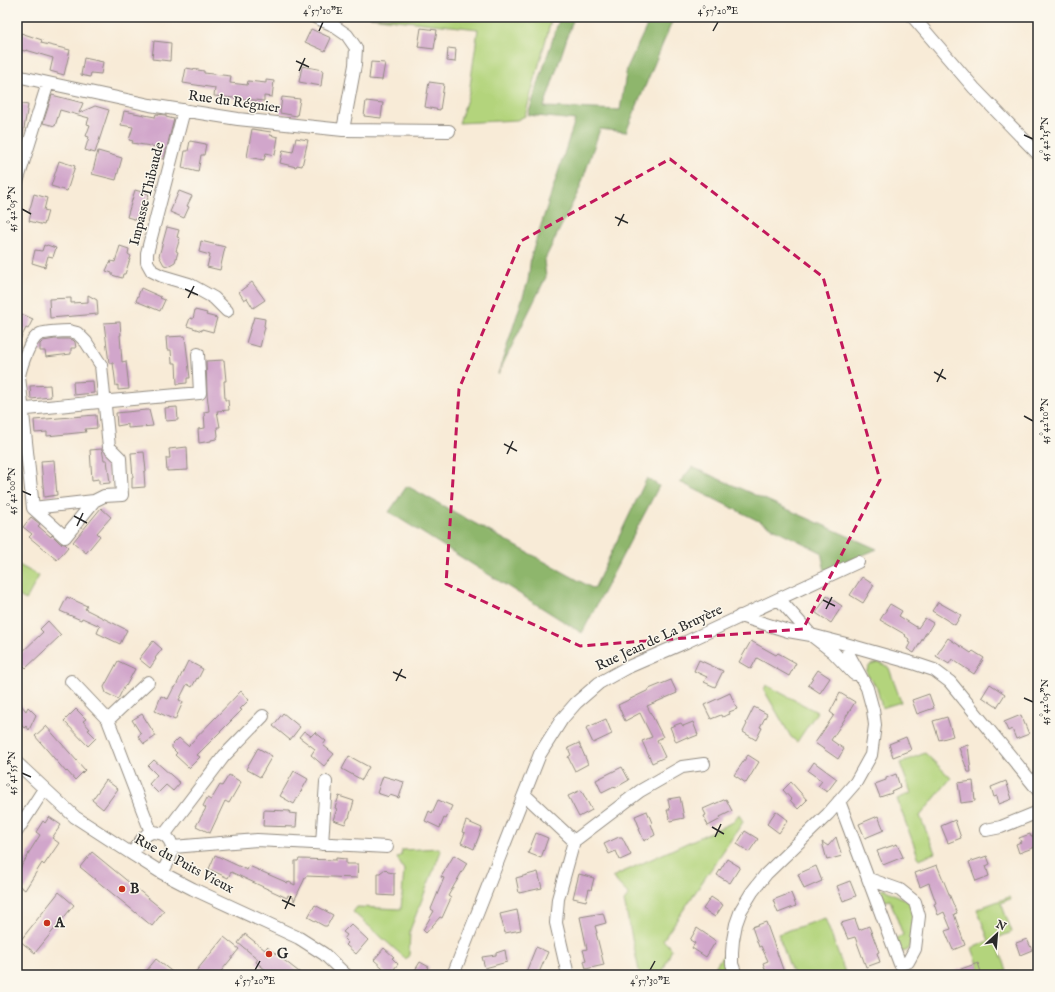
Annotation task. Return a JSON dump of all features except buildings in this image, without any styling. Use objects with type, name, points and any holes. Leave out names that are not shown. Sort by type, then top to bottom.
[{"type":"street","points":[[316,17],[331,24],[348,35],[356,48],[355,65],[343,130]]},
{"type":"street","points":[[913,17],[974,88],[1038,154]]},
{"type":"street","name":"Rue du Régnier","points":[[17,76],[150,105],[238,119],[343,130],[449,131]]},
{"type":"street","points":[[17,182],[48,83]]},
{"type":"street","name":"Impasse Thibaude","points":[[184,110],[146,253],[146,262],[152,271],[162,276],[189,284],[214,298],[226,312]]},
{"type":"street","points":[[32,508],[94,501],[104,496],[122,495],[120,458],[109,447],[101,365],[86,342],[78,333],[69,331],[40,334],[34,340],[21,364],[19,376],[20,410],[32,508],[65,537],[94,501]]},
{"type":"street","points":[[20,410],[200,393],[198,354]]},
{"type":"street","name":"Rue Jean de La Bruyère","points":[[453,975],[540,754],[562,719],[576,703],[599,683],[626,668],[686,642],[858,562]]},
{"type":"street","points":[[779,599],[811,635],[834,652],[846,652],[934,670],[950,682],[1038,790]]},
{"type":"street","points":[[736,975],[732,964],[732,952],[736,924],[741,910],[752,892],[766,874],[828,814],[856,782],[871,755],[875,725],[873,710],[867,688],[846,652],[811,635],[788,631],[740,616]]},
{"type":"street","points":[[71,681],[108,720],[151,832]]},
{"type":"street","points":[[108,720],[148,682]]},
{"type":"street","points":[[164,835],[224,756],[263,716]]},
{"type":"street","name":"Rue du Puits Vieux","points":[[17,763],[75,817],[132,854],[162,873],[299,938],[324,954],[346,975]]},
{"type":"street","points":[[568,975],[556,923],[558,899],[574,841],[640,791],[682,767],[704,764]]},
{"type":"street","points":[[322,844],[326,782]]},
{"type":"street","points":[[17,831],[44,788]]},
{"type":"street","points":[[525,794],[574,841]]},
{"type":"street","points":[[839,801],[900,964],[908,962],[915,949],[919,916],[915,902],[900,890],[869,879]]},
{"type":"street","points":[[986,830],[1001,827],[1038,812]]},
{"type":"street","points":[[132,854],[143,838],[151,832],[164,835],[168,838],[173,847],[171,857],[162,873]]},
{"type":"street","points":[[173,847],[257,840],[387,847]]},
{"type":"highlighted area","points":[[670,159],[823,277],[880,480],[803,629],[580,646],[446,584],[459,389],[521,241]]},
{"type":"green space","points":[[370,17],[552,17],[525,116],[517,120],[459,123],[469,93],[478,29]]},
{"type":"green space","points":[[560,17],[574,17],[544,107],[620,110],[627,68],[651,17],[674,17],[626,132],[600,129],[580,188],[544,261],[546,277],[498,374],[528,281],[531,256],[575,120],[528,115]]},
{"type":"green space","points":[[692,467],[877,549],[825,571],[821,552],[680,482]]},
{"type":"green space","points":[[647,478],[659,486],[582,633],[389,512],[407,486],[594,589]]},
{"type":"green space","points":[[17,564],[39,576],[26,600],[17,595]]},
{"type":"green space","points":[[878,663],[889,668],[901,702],[882,708],[877,688],[867,674],[867,670],[870,665]]},
{"type":"green space","points":[[766,685],[817,712],[797,742],[791,737],[764,690]]},
{"type":"green space","points":[[925,753],[951,778],[920,816],[935,853],[919,859],[897,799],[911,793],[900,763]]},
{"type":"green space","points":[[739,814],[743,822],[663,940],[672,949],[661,975],[640,975],[624,901],[629,895],[612,877],[733,822]]},
{"type":"green space","points":[[439,848],[441,851],[410,930],[409,955],[406,959],[353,912],[357,907],[401,909],[404,870],[397,858],[401,855],[402,850]]},
{"type":"green space","points":[[884,889],[910,902],[914,913],[909,949],[906,951],[901,952],[895,939],[903,935],[890,900],[881,902],[879,894],[881,890]]},
{"type":"green space","points":[[1009,897],[1010,899],[1001,903],[1012,932],[995,939],[1007,970],[995,975],[982,975],[972,948],[989,941],[977,909]]},
{"type":"green space","points":[[825,918],[846,975],[793,975],[778,934]]},
{"type":"green space","points":[[726,953],[729,975],[710,975],[721,958]]},
{"type":"place","name":"B","points":[[122,889]]},
{"type":"place","name":"A","points":[[47,923]]},
{"type":"place","name":"G","points":[[269,954]]}]
